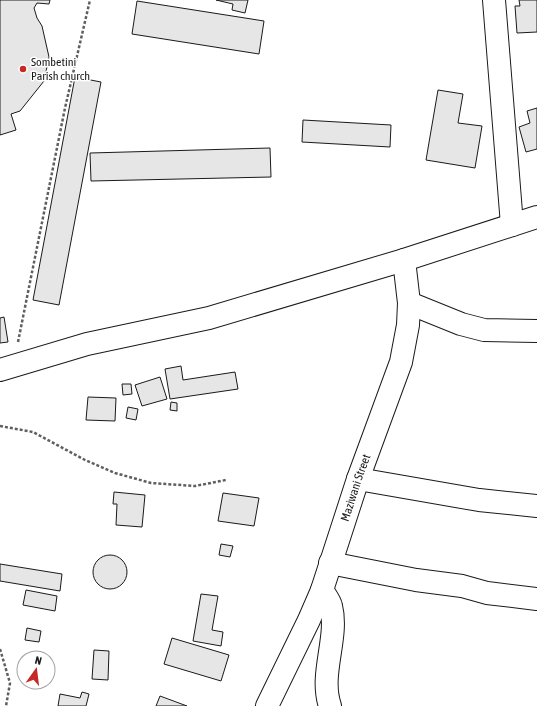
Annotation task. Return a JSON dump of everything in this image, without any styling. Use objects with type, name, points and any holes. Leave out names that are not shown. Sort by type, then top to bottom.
[{"type":"street","points":[[494,0],[512,225]]},
{"type":"street","points":[[6,368],[87,344],[209,318],[404,260],[537,217]]},
{"type":"street","name":"Maziwani Street","points":[[267,706],[322,590],[358,479],[401,362],[408,325],[409,303],[404,260]]},
{"type":"street","points":[[409,303],[462,324],[484,330],[537,331]]},
{"type":"street","points":[[358,479],[479,500],[537,506]]},
{"type":"street","points":[[330,563],[416,580],[462,586],[487,593],[537,599]]},
{"type":"street","points":[[322,590],[331,605],[333,623],[328,656],[328,699],[330,706]]},
{"type":"path","points":[[6,368],[90,0]]},
{"type":"path","points":[[0,426],[33,432],[85,460],[115,473],[150,483],[195,486],[226,480]]},
{"type":"path","points":[[0,649],[10,683],[6,706]]},
{"type":"building","name":"Sombetini Parish church","points":[[0,0],[50,0],[49,4],[37,3],[34,8],[37,18],[42,26],[49,57],[44,81],[20,111],[11,114],[16,130],[0,135]]},
{"type":"building","points":[[216,0],[248,0],[245,13],[232,10],[233,4]]},
{"type":"building","points":[[519,0],[537,0],[537,32],[517,33],[515,6],[520,6]]},
{"type":"building","points":[[137,1],[264,21],[259,54],[132,34]]},
{"type":"building","points":[[75,77],[101,82],[59,305],[33,300]]},
{"type":"building","points":[[438,90],[463,94],[458,123],[482,126],[475,168],[426,160]]},
{"type":"building","points":[[537,108],[537,149],[526,152],[519,127],[530,123],[527,111]]},
{"type":"building","points":[[303,120],[391,125],[390,147],[302,142]]},
{"type":"building","points":[[270,148],[271,177],[91,181],[90,153]]},
{"type":"building","points":[[4,317],[8,342],[0,343],[0,318]]},
{"type":"building","points":[[181,366],[183,380],[235,372],[238,389],[170,399],[165,369]]},
{"type":"building","points":[[160,377],[167,399],[142,406],[135,385]]},
{"type":"building","points":[[122,384],[131,384],[132,394],[123,395]]},
{"type":"building","points":[[88,397],[116,398],[115,421],[86,420]]},
{"type":"building","points":[[171,402],[177,403],[177,411],[170,410]]},
{"type":"building","points":[[128,407],[138,409],[136,420],[126,418]]},
{"type":"building","points":[[114,492],[145,495],[142,527],[116,525],[117,504],[113,504]]},
{"type":"building","points":[[223,493],[259,498],[254,526],[218,521]]},
{"type":"building","points":[[221,544],[233,546],[230,557],[219,555]]},
{"type":"building","points":[[107,555],[113,555],[117,556],[124,562],[127,572],[126,579],[120,586],[113,589],[107,589],[103,588],[96,582],[93,575],[93,569],[94,565],[100,558]]},
{"type":"building","points":[[0,564],[62,574],[60,591],[0,581]]},
{"type":"building","points":[[26,590],[57,596],[55,611],[23,605]]},
{"type":"building","points":[[201,594],[218,596],[212,630],[223,632],[221,646],[193,641]]},
{"type":"building","points":[[27,628],[41,631],[39,642],[25,640]]},
{"type":"building","points":[[172,638],[229,655],[221,681],[164,664]]},
{"type":"building","points":[[94,650],[109,651],[108,680],[92,679]]},
{"type":"building","points":[[82,692],[89,694],[86,706],[58,706],[60,694],[80,698]]},
{"type":"building","points":[[160,696],[187,706],[156,706]]},
{"type":"place","name":"Sombetini Parish church","points":[[23,69]]}]
